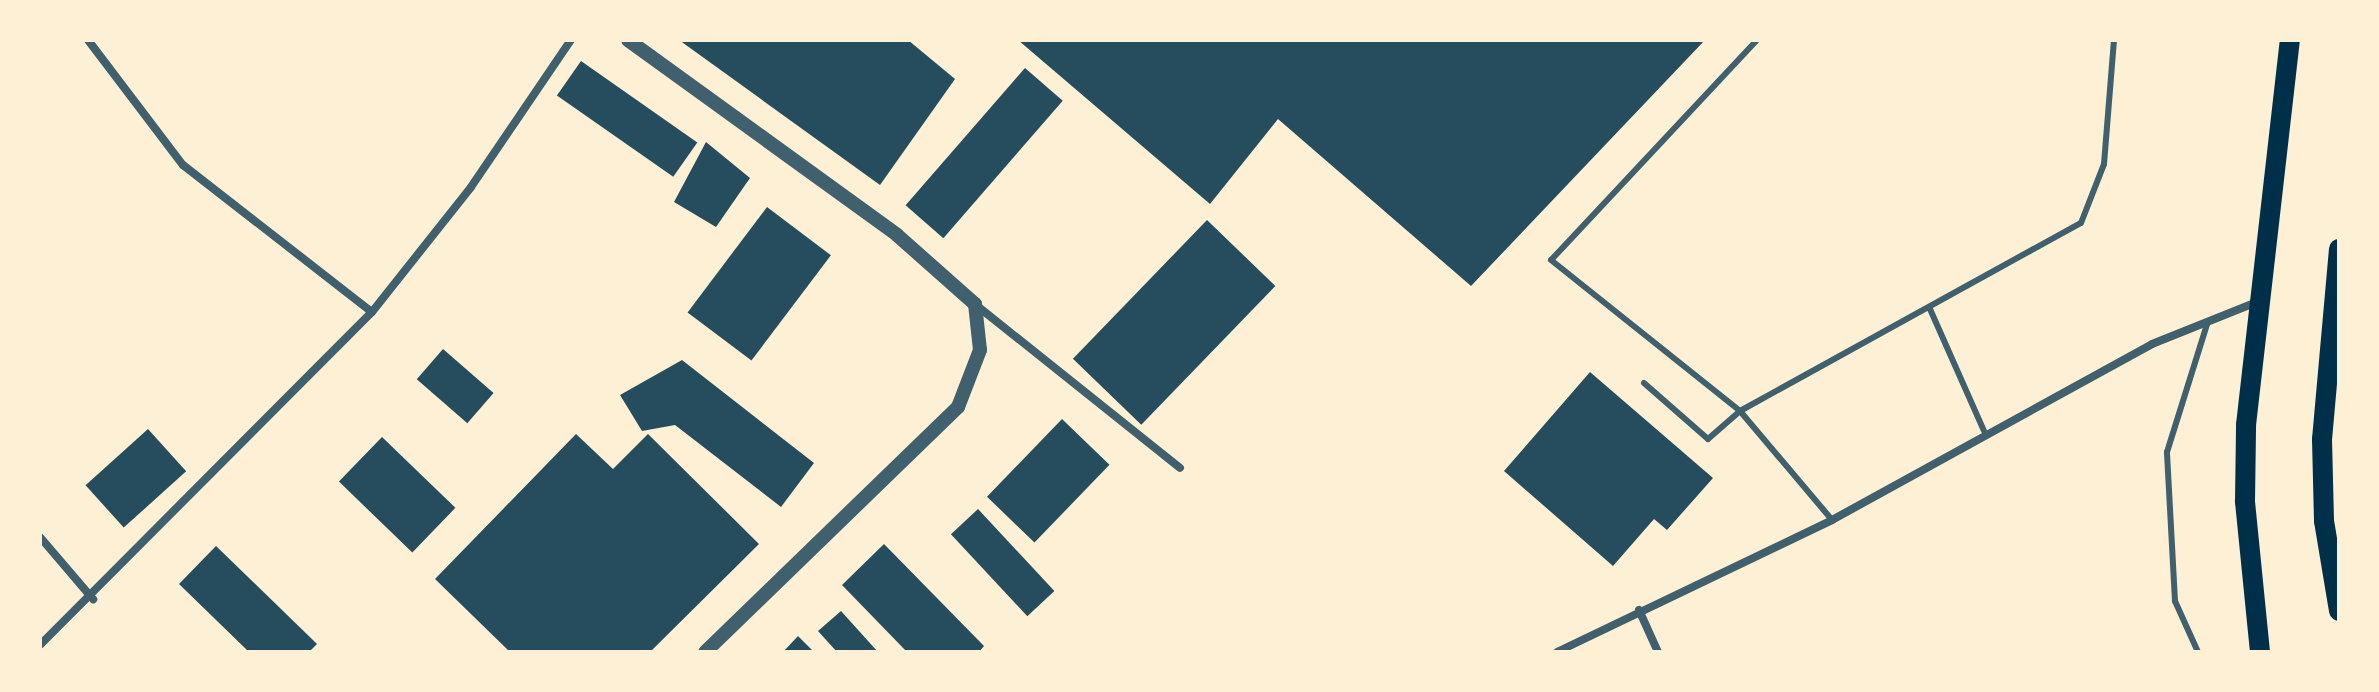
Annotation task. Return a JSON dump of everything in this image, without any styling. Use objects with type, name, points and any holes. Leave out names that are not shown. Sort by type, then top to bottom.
[{"type":"main road","points":[[2260,652],[2245,501],[2260,301],[2290,40]]},
{"type":"main road","points":[[2339,249],[2322,439],[2324,521],[2339,611]]},
{"type":"street","points":[[88,40],[183,165],[372,312]]},
{"type":"street","points":[[40,645],[93,599],[372,312],[471,187],[571,40]]},
{"type":"street","points":[[628,40],[897,235],[975,304],[1180,468]]},
{"type":"street","points":[[1557,652],[1832,520],[1984,431],[2208,321],[2260,301]]},
{"type":"street","points":[[705,652],[958,407],[980,350],[975,304]]},
{"type":"street","points":[[40,537],[93,599]]},
{"type":"street","points":[[1639,610],[1658,652]]},
{"type":"lane","points":[[1757,40],[1551,260],[1740,411],[1832,520]]},
{"type":"lane","points":[[1644,383],[1708,439],[1740,411],[1930,309],[2081,223],[2104,164],[2114,40]]},
{"type":"lane","points":[[1930,309],[1984,431]]},
{"type":"lane","points":[[2198,652],[2175,601],[2167,452],[2208,321]]},
{"type":"building","points":[[679,40],[908,40],[955,79],[880,185]]},
{"type":"building","points":[[1018,40],[1705,40],[1471,286],[1278,119],[1210,204]]},
{"type":"building","points":[[581,61],[697,142],[673,177],[557,95]]},
{"type":"building","points":[[1025,68],[1063,101],[943,238],[906,205]]},
{"type":"building","points":[[706,142],[750,178],[716,227],[674,202]]},
{"type":"building","points":[[767,207],[831,255],[751,361],[688,312]]},
{"type":"building","points":[[1207,220],[1275,286],[1141,425],[1073,359]]},
{"type":"building","points":[[443,349],[494,393],[467,423],[417,379]]},
{"type":"building","points":[[682,360],[814,463],[781,507],[675,425],[642,431],[620,395]]},
{"type":"building","points":[[1590,372],[1713,478],[1667,530],[1654,519],[1613,566],[1504,471]]},
{"type":"building","points":[[1062,419],[1109,465],[1034,543],[987,497]]},
{"type":"building","points":[[148,429],[186,471],[124,528],[86,485]]},
{"type":"building","points":[[576,434],[613,469],[648,434],[759,544],[650,652],[510,652],[435,579]]},
{"type":"building","points":[[382,437],[455,508],[412,552],[339,482]]},
{"type":"building","points":[[978,509],[1054,591],[1027,616],[951,534]]},
{"type":"building","points":[[884,544],[984,646],[979,652],[907,652],[842,585]]},
{"type":"building","points":[[216,546],[317,644],[309,652],[249,652],[179,584]]},
{"type":"building","points":[[841,611],[878,652],[837,652],[818,631]]},
{"type":"building","points":[[798,636],[814,652],[783,652]]}]
